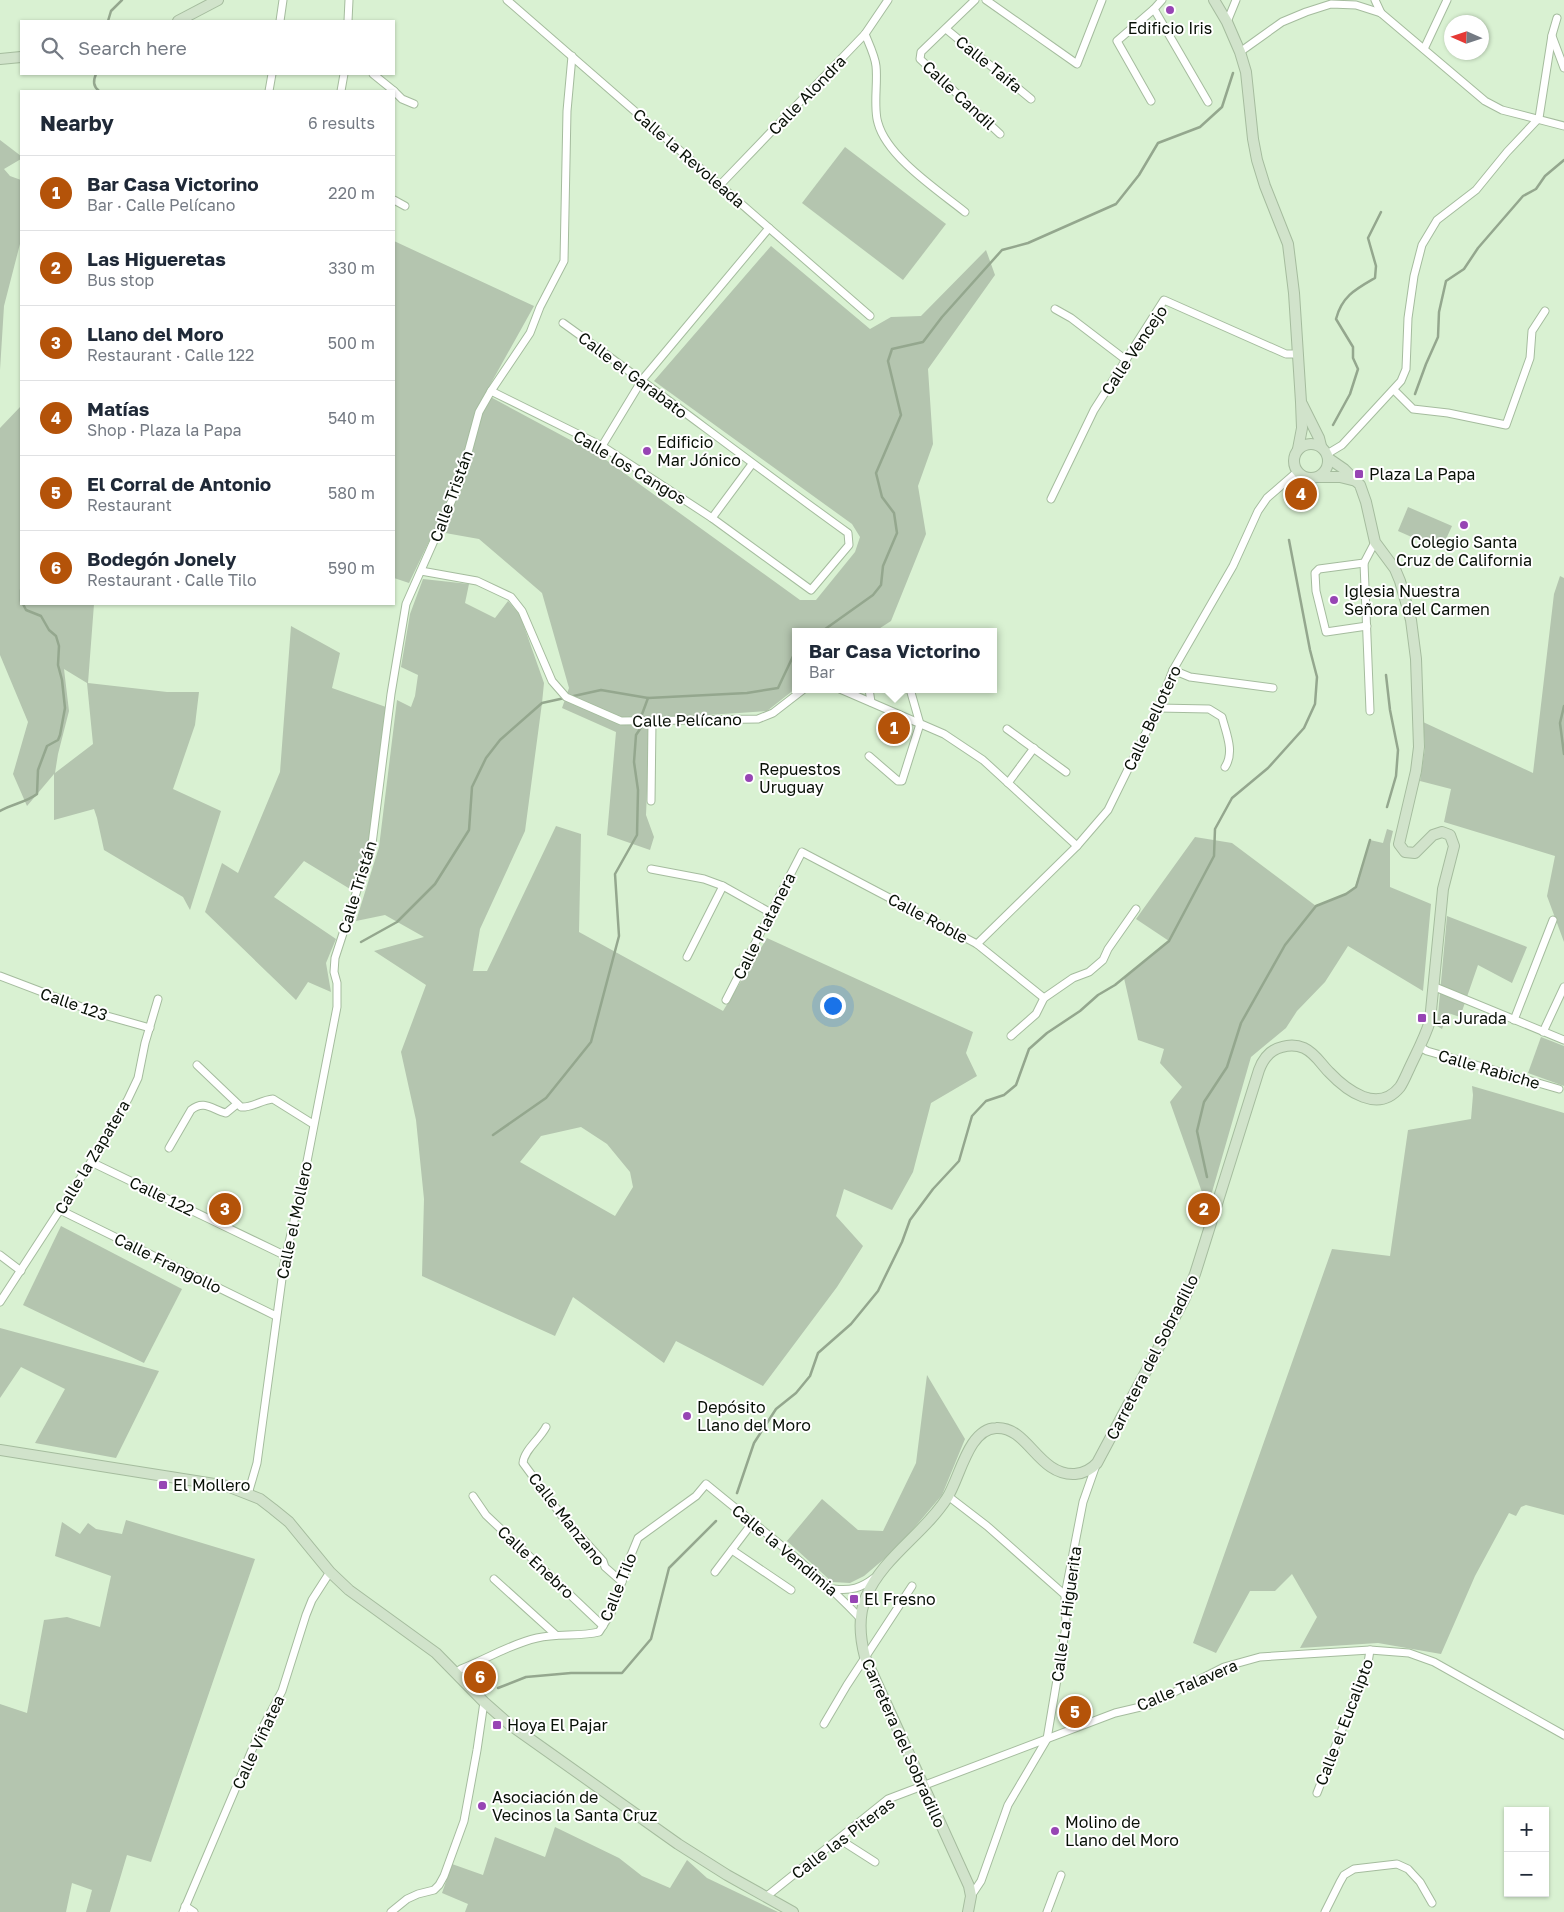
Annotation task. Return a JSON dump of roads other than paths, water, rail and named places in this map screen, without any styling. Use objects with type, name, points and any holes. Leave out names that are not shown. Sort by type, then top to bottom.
[{"type":"main road","points":[[180,20],[218,0]]},
{"type":"main road","points":[[1214,0],[1240,52],[1246,72],[1257,160],[1288,244],[1294,293],[1302,428],[1298,449],[1293,460],[1297,472],[1309,478],[1340,477],[1356,481]]},
{"type":"main road","points":[[0,59],[20,57]]},
{"type":"main road","points":[[1301,402],[1325,453],[1327,468],[1318,477]]},
{"type":"main road","points":[[1298,449],[1308,443],[1325,453]]},
{"type":"main road","name":"Carretera del Sobradillo","points":[[968,1912],[971,1896],[969,1886],[865,1657],[862,1645],[861,1619],[865,1599],[880,1573],[936,1513],[948,1496],[974,1441],[987,1429],[1001,1428],[1013,1432],[1045,1464],[1057,1472],[1066,1474],[1081,1473],[1093,1468],[1097,1463],[1184,1300],[1195,1274],[1263,1060],[1275,1049],[1283,1046],[1304,1048],[1353,1092],[1365,1098],[1378,1100],[1391,1096],[1400,1086],[1420,1047],[1430,1021],[1443,889],[1454,846],[1450,835],[1442,832],[1433,835],[1415,853],[1405,852],[1399,844],[1416,771],[1419,747],[1416,659],[1411,620],[1395,569],[1375,542],[1363,492],[1356,481],[1325,453]]},
{"type":"main road","points":[[0,1450],[227,1486],[248,1494],[274,1509],[289,1522],[330,1572],[369,1606],[436,1653],[484,1702],[509,1724],[678,1844],[727,1875],[793,1912]]},
{"type":"street","points":[[280,20],[283,0]]},
{"type":"street","points":[[348,0],[348,20]]},
{"type":"street","name":"Calle la Revoleada","points":[[507,0],[870,316]]},
{"type":"street","name":"Calle Alondra","points":[[720,185],[865,34],[888,0]]},
{"type":"street","points":[[946,29],[975,0]]},
{"type":"street","points":[[986,0],[1077,64],[1102,0]]},
{"type":"street","points":[[1151,101],[1117,41],[1162,0]]},
{"type":"street","points":[[1226,22],[1236,0]]},
{"type":"street","points":[[1375,0],[1381,13]]},
{"type":"street","points":[[1424,49],[1447,0]]},
{"type":"street","points":[[1240,52],[1282,22],[1306,12],[1331,2],[1356,5],[1381,13],[1485,101],[1502,110],[1564,126]]},
{"type":"street","points":[[1154,9],[1208,102]]},
{"type":"street","points":[[1325,453],[1342,445],[1401,382],[1406,369],[1408,318],[1414,276],[1422,245],[1437,220],[1476,190],[1507,152],[1539,118],[1552,35],[1557,18]]},
{"type":"street","name":"Calle Candil","points":[[946,29],[921,52],[919,56],[922,62],[1000,134]]},
{"type":"street","name":"Calle Taifa","points":[[946,29],[1031,99]]},
{"type":"street","points":[[865,34],[876,64],[877,123],[885,138],[908,166],[936,191],[965,212]]},
{"type":"street","points":[[1552,35],[1564,68]]},
{"type":"street","name":"Calle Tristán","points":[[339,947],[372,844],[391,694],[406,604],[460,482],[479,412],[530,333],[540,307],[564,261],[567,112],[572,56]]},
{"type":"street","points":[[269,90],[272,75]]},
{"type":"street","points":[[341,90],[344,75]]},
{"type":"street","points":[[374,75],[393,90]]},
{"type":"street","points":[[395,92],[402,99],[414,104]]},
{"type":"street","points":[[395,201],[405,206]]},
{"type":"street","points":[[602,446],[642,380],[769,228]]},
{"type":"street","name":"Calle Vencejo","points":[[1052,499],[1094,410],[1164,300],[1286,354],[1297,354]]},
{"type":"street","points":[[1055,310],[1071,318],[1126,360]]},
{"type":"street","points":[[1394,390],[1413,409],[1448,413],[1506,425],[1530,358],[1532,331],[1545,310]]},
{"type":"street","name":"Calle el Garabato","points":[[563,323],[848,533],[849,545],[811,590]]},
{"type":"street","name":"Calle los Cangos","points":[[491,391],[602,446],[712,518],[811,590]]},
{"type":"street","points":[[712,518],[752,464]]},
{"type":"street","name":"Calle Bellotero","points":[[977,944],[1078,846],[1108,810],[1158,708],[1173,670],[1233,566],[1258,511],[1266,498],[1297,472]]},
{"type":"street","points":[[1370,710],[1364,563],[1375,542]]},
{"type":"street","points":[[1364,563],[1319,569],[1315,573],[1316,591],[1326,632],[1367,626]]},
{"type":"street","name":"Calle Pelícano","points":[[421,571],[477,582],[511,597],[522,611],[552,682],[566,697],[621,722],[758,719],[773,713],[799,693]]},
{"type":"street","points":[[1173,670],[1190,677],[1273,688]]},
{"type":"street","points":[[850,693],[944,734],[982,760],[1078,846]]},
{"type":"street","points":[[870,693],[872,702]]},
{"type":"street","points":[[870,756],[898,781],[902,781],[905,777],[905,768],[920,724],[911,693]]},
{"type":"street","points":[[1158,708],[1208,709],[1222,717],[1230,752],[1229,761],[1225,767]]},
{"type":"street","points":[[651,800],[652,722]]},
{"type":"street","points":[[1007,729],[1066,772]]},
{"type":"street","points":[[1008,783],[1034,748]]},
{"type":"street","name":"Calle Roble","points":[[802,852],[977,944],[1044,998]]},
{"type":"street","name":"Calle Platanera","points":[[726,1000],[802,852]]},
{"type":"street","points":[[651,869],[704,879],[723,886],[771,913]]},
{"type":"street","points":[[687,957],[723,886]]},
{"type":"street","points":[[1011,1036],[1036,1014],[1044,998],[1073,978],[1089,972],[1103,960],[1108,949],[1136,909]]},
{"type":"street","points":[[1514,1020],[1553,920]]},
{"type":"street","name":"Calle el Mollero","points":[[248,1494],[257,1463],[276,1316],[286,1256],[303,1182],[337,1007],[337,983],[334,965],[339,947]]},
{"type":"street","name":"Calle 123","points":[[0,976],[100,1014],[150,1028]]},
{"type":"street","points":[[1434,987],[1564,1040]]},
{"type":"street","points":[[1543,1032],[1564,987]]},
{"type":"street","name":"Calle la Zapatera","points":[[0,1302],[91,1162],[128,1099],[138,1078],[158,999]]},
{"type":"street","name":"Calle Rabiche","points":[[1420,1047],[1427,1051],[1559,1089]]},
{"type":"street","points":[[197,1065],[241,1107],[248,1107],[273,1099],[313,1124]]},
{"type":"street","points":[[169,1148],[195,1106],[205,1104],[226,1113],[237,1104]]},
{"type":"street","name":"Calle 122","points":[[91,1162],[286,1256]]},
{"type":"street","name":"Calle Frangollo","points":[[60,1210],[276,1316]]},
{"type":"street","points":[[0,1256],[21,1270]]},
{"type":"street","name":"Calle Manzano","points":[[546,1428],[524,1457],[523,1463],[562,1516],[603,1561],[605,1567],[622,1582]]},
{"type":"street","name":"Calle La Higuerita","points":[[1047,1739],[1066,1626],[1065,1596],[1082,1502],[1097,1463]]},
{"type":"street","name":"Calle Tilo","points":[[456,1673],[516,1644],[556,1635],[599,1632],[612,1612],[630,1555],[638,1538],[696,1496],[706,1484]]},
{"type":"street","name":"Calle la Vendimia","points":[[706,1484],[833,1589],[861,1619]]},
{"type":"street","name":"Calle Enebro","points":[[473,1496],[486,1515],[603,1626]]},
{"type":"street","points":[[948,1496],[987,1526],[1065,1596]]},
{"type":"street","points":[[715,1572],[753,1522]]},
{"type":"street","points":[[732,1550],[791,1590]]},
{"type":"street","name":"Calle Viñatea","points":[[184,1909],[257,1738],[282,1691],[312,1600],[330,1572]]},
{"type":"street","points":[[833,1589],[854,1590],[862,1587],[880,1573]]},
{"type":"street","points":[[494,1578],[556,1635]]},
{"type":"street","points":[[824,1724],[912,1586]]},
{"type":"street","name":"Calle Talavera","points":[[923,1786],[1115,1713],[1149,1705],[1224,1667],[1260,1657],[1370,1650],[1409,1653],[1434,1662],[1564,1735]]},
{"type":"street","name":"Calle el Eucalipto","points":[[1317,1793],[1368,1663],[1370,1650]]},
{"type":"street","points":[[391,1912],[407,1899],[434,1890],[440,1885],[444,1876],[464,1821],[478,1750],[484,1702]]},
{"type":"street","points":[[971,1896],[982,1881],[1008,1805],[1047,1739]]},
{"type":"street","name":"Calle las Piteras","points":[[767,1896],[888,1800],[923,1786]]},
{"type":"street","points":[[839,1839],[875,1862]]},
{"type":"street","points":[[1325,1912],[1340,1882],[1349,1872],[1354,1869],[1397,1864],[1408,1868],[1420,1882],[1432,1903]]},
{"type":"street","points":[[1047,1912],[1061,1875]]},
{"type":"street","points":[[184,1909],[194,1912]]},
{"type":"waterway","points":[[108,20],[111,11],[122,0]]},
{"type":"waterway","points":[[827,628],[873,595],[881,585],[883,566],[897,533],[894,513],[882,497],[876,473],[901,415],[888,361],[892,349],[923,342],[942,317],[1002,250],[1028,243],[1116,204],[1139,175],[1158,143],[1200,127],[1222,107],[1233,73]]},
{"type":"waterway","points":[[96,75],[94,83],[98,90]]},
{"type":"waterway","points":[[1415,394],[1438,337],[1439,312],[1446,281],[1464,269],[1478,248],[1523,196],[1536,189],[1545,176],[1564,160]]},
{"type":"waterway","points":[[1333,425],[1350,394],[1358,369],[1353,358],[1353,347],[1336,319],[1346,299],[1375,278],[1376,266],[1368,238],[1381,212]]},
{"type":"waterway","points":[[737,1493],[754,1443],[776,1409],[796,1393],[810,1376],[818,1353],[851,1324],[878,1291],[902,1242],[910,1220],[933,1189],[959,1161],[972,1116],[986,1101],[1004,1095],[1016,1085],[1029,1049],[1047,1033],[1080,1011],[1098,995],[1115,985],[1169,941],[1214,856],[1215,829],[1232,798],[1268,768],[1304,728],[1315,704],[1317,677],[1289,540]]},
{"type":"waterway","points":[[0,811],[37,794],[38,770],[47,746],[58,740],[65,708],[62,680],[58,665],[59,646],[56,636],[49,630],[41,616],[26,610],[24,605]]},
{"type":"waterway","points":[[641,717],[648,698],[747,693],[778,688],[792,658]]},
{"type":"waterway","points":[[1386,675],[1390,710],[1398,750],[1396,776],[1387,807]]},
{"type":"waterway","points":[[361,942],[397,922],[435,884],[469,830],[472,787],[486,758],[500,740],[542,703],[601,690],[648,698]]},
{"type":"waterway","points":[[1564,706],[1560,723],[1564,754]]},
{"type":"waterway","points":[[493,1135],[546,1098],[591,1042],[619,936],[615,874],[637,835],[638,790],[634,762],[636,735],[642,726]]},
{"type":"waterway","points":[[1207,1177],[1197,1131],[1204,1102],[1227,1067],[1241,1023],[1285,945],[1316,906],[1346,894],[1356,887],[1370,840]]},
{"type":"waterway","points":[[498,1688],[526,1677],[571,1673],[622,1673],[651,1639],[669,1568],[716,1521]]},
{"type":"place","name":"Edificio Iris","points":[[1170,10]]},
{"type":"place","name":"Edificio Mar Jónico","points":[[647,451]]},
{"type":"place","name":"Plaza La Papa","points":[[1359,474]]},
{"type":"place","name":"Matías","points":[[1301,494]]},
{"type":"place","name":"Colegio Santa Cruz de California","points":[[1464,525]]},
{"type":"place","name":"Iglesia Nuestra Señora del Carmen","points":[[1334,600]]},
{"type":"place","name":"Bar Casa Victorino","points":[[894,728]]},
{"type":"place","name":"Repuestos Uruguay","points":[[749,778]]},
{"type":"place","name":"La Jurada","points":[[1422,1018]]},
{"type":"place","name":"Llano del Moro","points":[[225,1209]]},
{"type":"place","name":"Las Higueretas","points":[[1204,1209]]},
{"type":"place","name":"Depósito Llano del Moro","points":[[687,1416]]},
{"type":"place","name":"El Mollero","points":[[163,1485]]},
{"type":"place","name":"El Fresno","points":[[854,1599]]},
{"type":"place","name":"Bodegón Jonely","points":[[480,1677]]},
{"type":"place","name":"El Corral de Antonio","points":[[1075,1712]]},
{"type":"place","name":"Hoya El Pajar","points":[[497,1725]]},
{"type":"place","name":"Asociación de Vecinos la Santa Cruz","points":[[482,1806]]},
{"type":"place","name":"Molino de Llano del Moro","points":[[1055,1831]]}]
